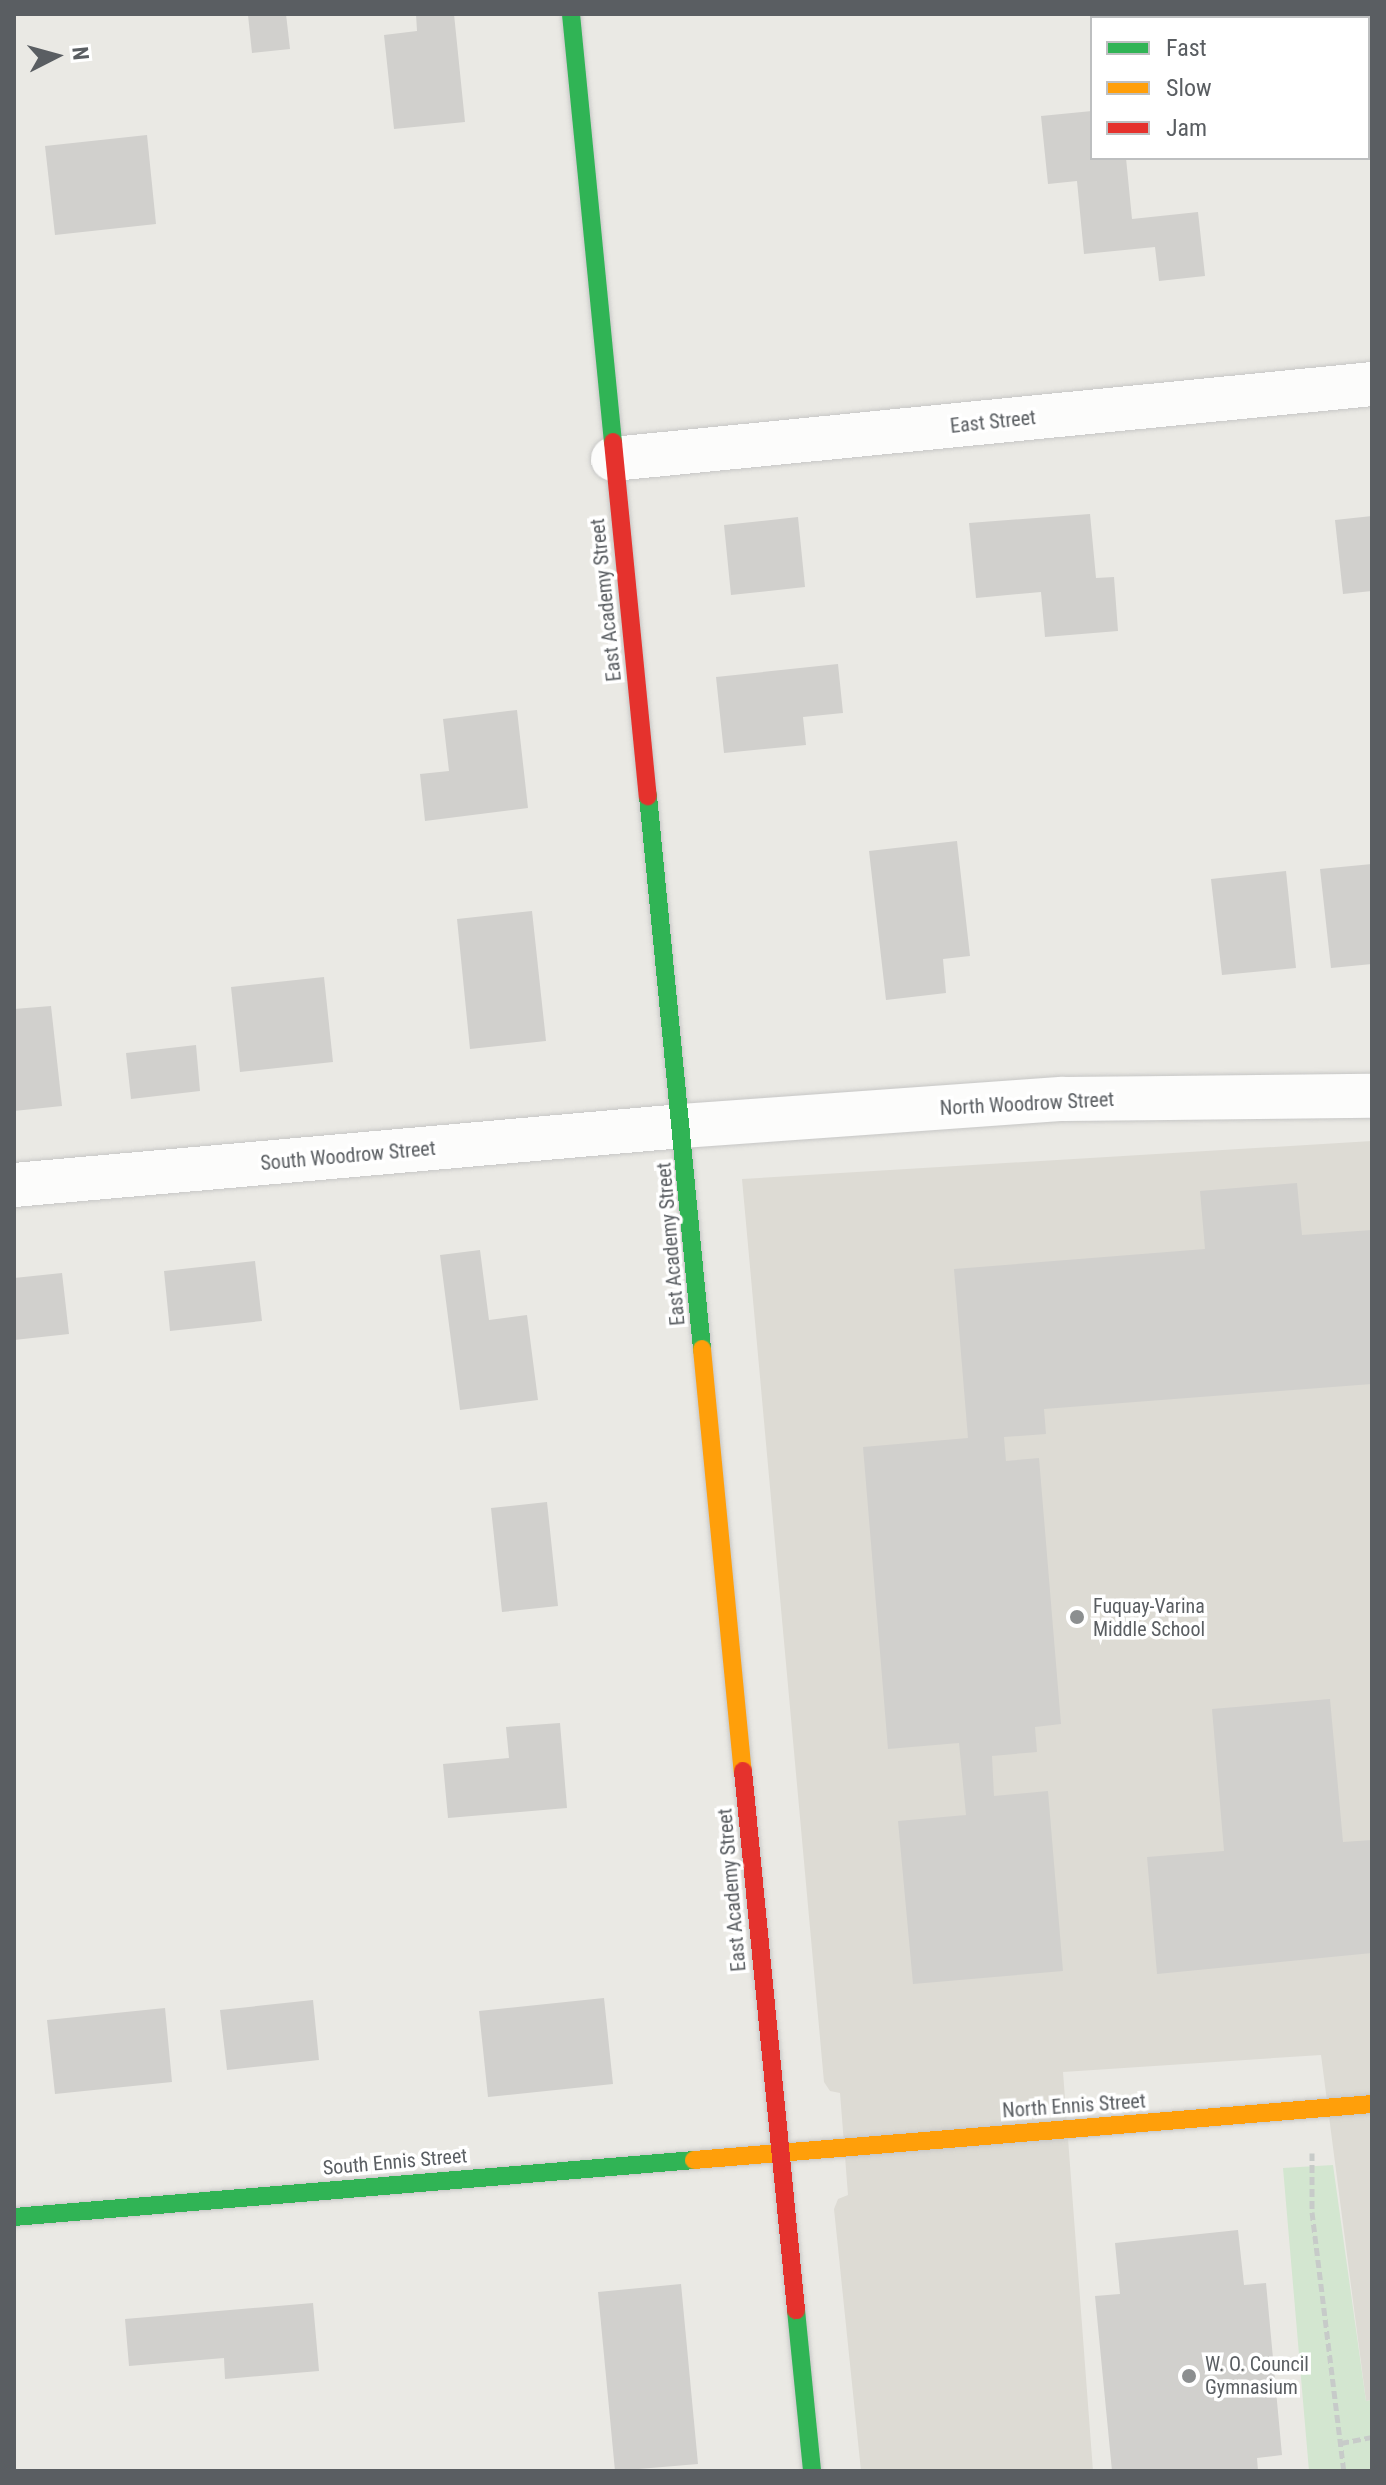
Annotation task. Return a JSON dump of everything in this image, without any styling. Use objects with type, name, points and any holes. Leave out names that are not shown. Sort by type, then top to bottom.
[{"type":"street","name":"East Academy Street","points":[[571,14],[812,2471]]},
{"type":"street","name":"East Street","points":[[613,459],[1372,384]]},
{"type":"street","name":"North Woodrow Street","points":[[682,1126],[1063,1099],[1372,1096]]},
{"type":"street","name":"South Woodrow Street","points":[[14,1185],[682,1126]]},
{"type":"street","name":"North Ennis Street","points":[[780,2152],[1372,2104]]},
{"type":"street","name":"South Ennis Street","points":[[14,2217],[780,2152]]},
{"type":"path","points":[[1312,2153],[1312,2212],[1344,2471]]},
{"type":"path","points":[[1341,2443],[1372,2437]]},
{"type":"shaded area","name":"Fuquay-Varina Middle School","points":[[1372,1141],[1372,2400],[1366,2401],[1321,2055],[1063,2072],[1093,2471],[861,2471],[834,2209],[838,2199],[848,2195],[840,2093],[830,2091],[824,2082],[742,1179]]},
{"type":"green space","points":[[1333,2165],[1366,2401],[1372,2400],[1372,2471],[1309,2471],[1283,2168]]},
{"type":"building","points":[[286,14],[290,49],[252,53],[248,15]]},
{"type":"building","points":[[416,14],[454,14],[465,122],[394,129],[384,35],[417,31]]},
{"type":"building","points":[[1090,111],[1090,160],[1126,160],[1132,219],[1198,212],[1205,276],[1159,281],[1155,247],[1084,254],[1077,181],[1048,184],[1041,116]]},
{"type":"building","points":[[147,135],[156,224],[55,235],[45,146]]},
{"type":"building","points":[[1090,514],[1096,578],[1114,577],[1118,631],[1045,637],[1041,592],[976,598],[969,523]]},
{"type":"building","points":[[1372,516],[1372,591],[1343,594],[1335,520]]},
{"type":"building","points":[[798,517],[805,587],[731,595],[724,525]]},
{"type":"building","points":[[838,664],[843,713],[803,717],[806,745],[724,753],[716,677]]},
{"type":"building","points":[[517,710],[528,808],[425,821],[420,774],[449,771],[443,719]]},
{"type":"building","points":[[957,841],[970,956],[943,959],[946,993],[886,1000],[869,851]]},
{"type":"building","points":[[1372,864],[1372,964],[1331,968],[1320,869]]},
{"type":"building","points":[[1286,871],[1296,968],[1222,975],[1211,879]]},
{"type":"building","points":[[532,911],[546,1041],[470,1049],[457,919]]},
{"type":"building","points":[[324,977],[333,1062],[240,1072],[231,987]]},
{"type":"building","points":[[51,1006],[62,1106],[14,1111],[14,1009]]},
{"type":"building","points":[[196,1045],[200,1091],[131,1099],[126,1053]]},
{"type":"building","name":"Fuquay-Varina Middle School","points":[[1297,1183],[1302,1235],[1372,1230],[1372,1384],[1044,1409],[1046,1434],[1004,1437],[1006,1461],[1039,1458],[1061,1724],[1035,1727],[1037,1752],[992,1756],[994,1796],[1048,1791],[1063,1971],[913,1984],[898,1821],[966,1815],[959,1743],[888,1749],[863,1447],[968,1438],[954,1269],[1205,1249],[1200,1191]]},
{"type":"building","points":[[480,1250],[489,1320],[527,1315],[538,1400],[460,1410],[440,1255]]},
{"type":"building","points":[[255,1261],[262,1321],[170,1331],[164,1271]]},
{"type":"building","points":[[62,1273],[69,1334],[14,1340],[14,1278]]},
{"type":"building","points":[[547,1502],[558,1606],[502,1612],[491,1508]]},
{"type":"building","points":[[1330,1699],[1343,1842],[1372,1840],[1372,1953],[1157,1974],[1147,1857],[1224,1851],[1212,1709]]},
{"type":"building","points":[[560,1723],[567,1808],[448,1818],[443,1764],[509,1758],[506,1727]]},
{"type":"building","points":[[604,1998],[613,2084],[488,2097],[479,2011]]},
{"type":"building","points":[[313,2000],[319,2060],[227,2070],[220,2010]]},
{"type":"building","points":[[165,2008],[172,2082],[55,2094],[47,2020]]},
{"type":"building","name":"W. O. Council Gymnasium","points":[[1238,2230],[1244,2285],[1266,2283],[1282,2455],[1257,2458],[1258,2471],[1112,2471],[1095,2296],[1120,2294],[1115,2243]]},
{"type":"building","points":[[681,2284],[698,2464],[615,2471],[598,2292]]},
{"type":"building","points":[[313,2303],[319,2371],[225,2379],[224,2358],[129,2366],[125,2319]]},
{"type":"traffic: fast","points":[[571,14],[613,442]]},
{"type":"traffic: fast","points":[[648,796],[702,1349]]},
{"type":"traffic: fast","points":[[14,2217],[694,2160]]},
{"type":"traffic: fast","points":[[796,2310],[812,2471]]},
{"type":"traffic: slow","points":[[702,1349],[743,1771]]},
{"type":"traffic: slow","points":[[694,2160],[1372,2104]]},
{"type":"traffic: jam","points":[[613,442],[648,796]]},
{"type":"traffic: jam","points":[[743,1771],[796,2310]]},
{"type":"place","name":"Fuquay-Varina Middle School","points":[[1077,1617]]},
{"type":"place","name":"W. O. Council Gymnasium","points":[[1189,2376]]}]
